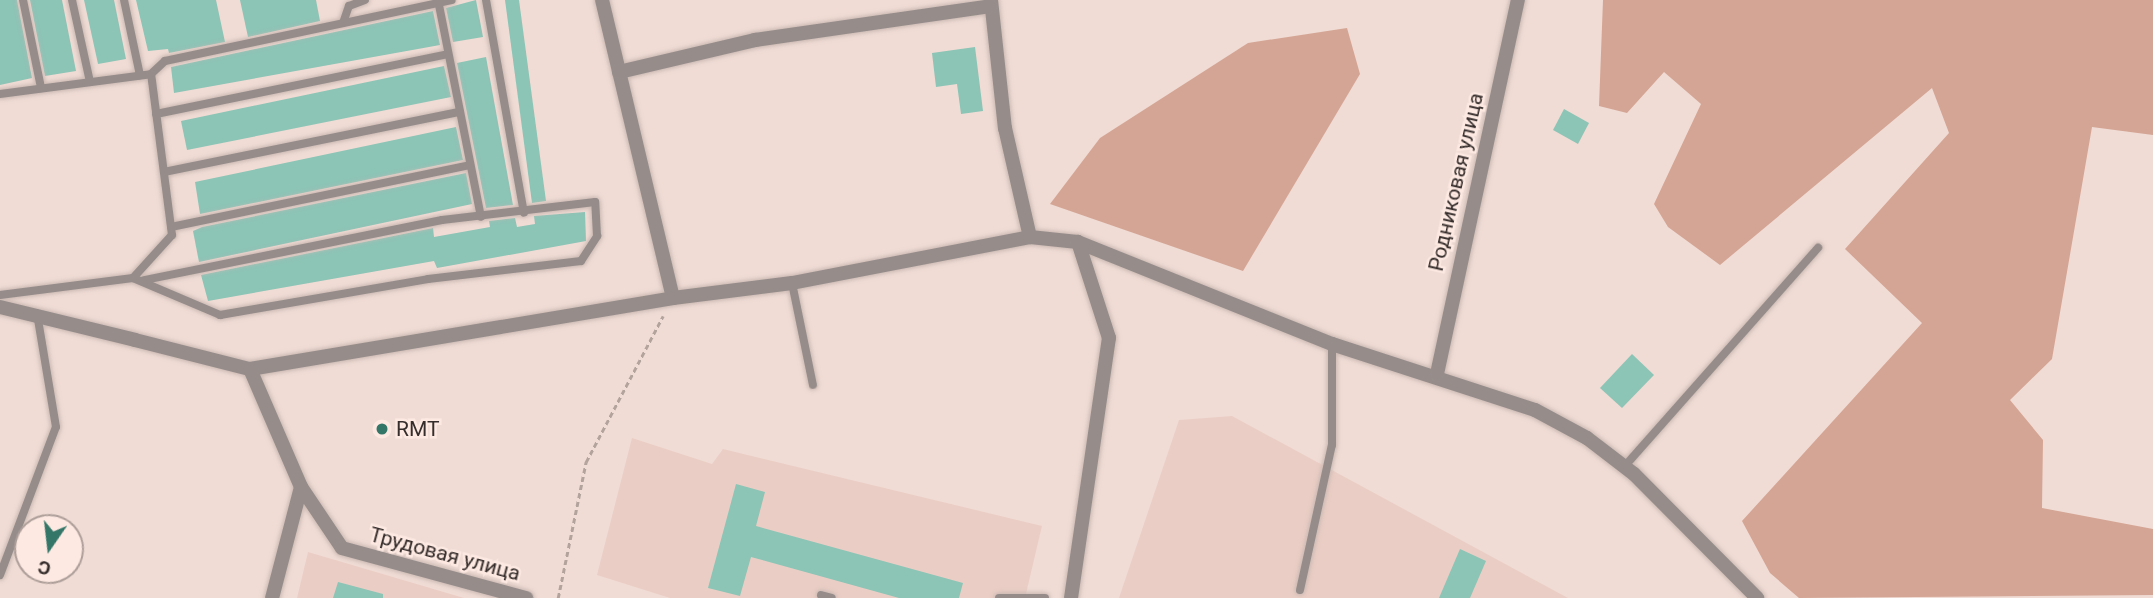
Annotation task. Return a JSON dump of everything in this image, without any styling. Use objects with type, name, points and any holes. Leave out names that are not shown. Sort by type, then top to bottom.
[{"type":"street","points":[[602,0],[673,298]]},
{"type":"street","name":"Родниковая улица","points":[[1437,374],[1518,0]]},
{"type":"street","points":[[620,72],[755,40],[991,3],[1005,128],[1030,237]]},
{"type":"street","points":[[0,307],[37,314],[250,369],[673,298],[792,283],[1030,237],[1078,242],[1332,344],[1437,374],[1535,410],[1587,438],[1624,467],[1757,598]]},
{"type":"street","points":[[1071,598],[1108,338],[1078,242]]},
{"type":"street","name":"Трудовая улица","points":[[250,369],[301,487],[342,548],[526,598]]},
{"type":"street","points":[[272,598],[301,487]]},
{"type":"lane","points":[[23,0],[41,88]]},
{"type":"lane","points":[[72,0],[90,82]]},
{"type":"lane","points":[[124,0],[141,75]]},
{"type":"lane","points":[[343,23],[349,6],[365,0]]},
{"type":"lane","points":[[0,94],[151,74],[165,61],[438,1],[453,0]]},
{"type":"lane","points":[[486,0],[524,213]]},
{"type":"lane","points":[[438,1],[481,217]]},
{"type":"lane","points":[[156,114],[448,54]]},
{"type":"lane","points":[[133,278],[172,235],[151,74]]},
{"type":"lane","points":[[164,172],[460,112]]},
{"type":"lane","points":[[171,226],[470,165]]},
{"type":"lane","points":[[0,295],[133,278],[144,280],[220,315],[428,279],[581,261],[597,236],[595,202],[481,217],[144,280]]},
{"type":"lane","points":[[1624,467],[1818,248]]},
{"type":"lane","points":[[792,283],[813,385]]},
{"type":"lane","points":[[0,575],[56,427],[37,314]]},
{"type":"lane","points":[[1300,590],[1332,445],[1332,344]]},
{"type":"lane","points":[[821,595],[832,598]]},
{"type":"lane","points":[[999,598],[1045,598]]},
{"type":"path","points":[[558,598],[586,462],[673,298]]},
{"type":"shaded area","points":[[1603,0],[2153,0],[2153,135],[2092,127],[2052,359],[2010,400],[2043,440],[2042,508],[2153,529],[2153,595],[1799,598],[1770,573],[1742,521],[1922,323],[1845,249],[1949,133],[1932,88],[1720,265],[1668,227],[1654,204],[1701,104],[1664,72],[1627,113],[1599,106]]},
{"type":"shaded area","points":[[1347,28],[1360,74],[1243,271],[1050,204],[1100,138],[1248,43]]},
{"type":"shaded area","points":[[1232,416],[1568,598],[1119,598],[1179,420]]},
{"type":"shaded area","points":[[632,438],[712,464],[723,449],[1042,526],[1025,598],[670,598],[597,575]]},
{"type":"shaded area","points":[[308,552],[464,598],[297,598]]},
{"type":"building","points":[[0,0],[17,0],[32,78],[0,85]]},
{"type":"building","points":[[30,0],[62,0],[76,71],[45,76]]},
{"type":"building","points":[[84,0],[114,0],[126,59],[98,64]]},
{"type":"building","points":[[136,0],[216,0],[225,42],[169,53],[168,49],[148,51]]},
{"type":"building","points":[[240,0],[316,0],[320,21],[248,37]]},
{"type":"building","points":[[476,0],[483,37],[453,42],[446,8]]},
{"type":"building","points":[[505,0],[519,0],[546,201],[532,203]]},
{"type":"building","points":[[433,11],[440,45],[174,93],[171,67]]},
{"type":"building","points":[[975,47],[983,111],[961,114],[957,84],[936,87],[932,53]]},
{"type":"building","points":[[486,57],[513,205],[486,208],[457,63]]},
{"type":"building","points":[[444,66],[451,97],[187,150],[181,121]]},
{"type":"building","points":[[1564,109],[1589,123],[1578,144],[1553,130]]},
{"type":"building","points":[[456,127],[463,160],[200,214],[195,182]]},
{"type":"building","points":[[466,173],[472,204],[199,262],[193,231],[202,227]]},
{"type":"building","points":[[585,212],[586,241],[437,268],[434,261],[208,301],[201,275],[433,228],[434,237],[490,227],[489,221],[515,218],[517,227],[535,224],[534,216]]},
{"type":"building","points":[[1632,354],[1654,375],[1622,408],[1600,388]]},
{"type":"building","points":[[736,484],[765,492],[756,526],[963,583],[959,598],[899,598],[751,557],[740,596],[708,588]]},
{"type":"building","points":[[1460,549],[1486,561],[1470,598],[1439,598]]},
{"type":"building","points":[[338,582],[383,594],[383,598],[333,598]]},
{"type":"place","name":"RMT","points":[[382,429]]}]
